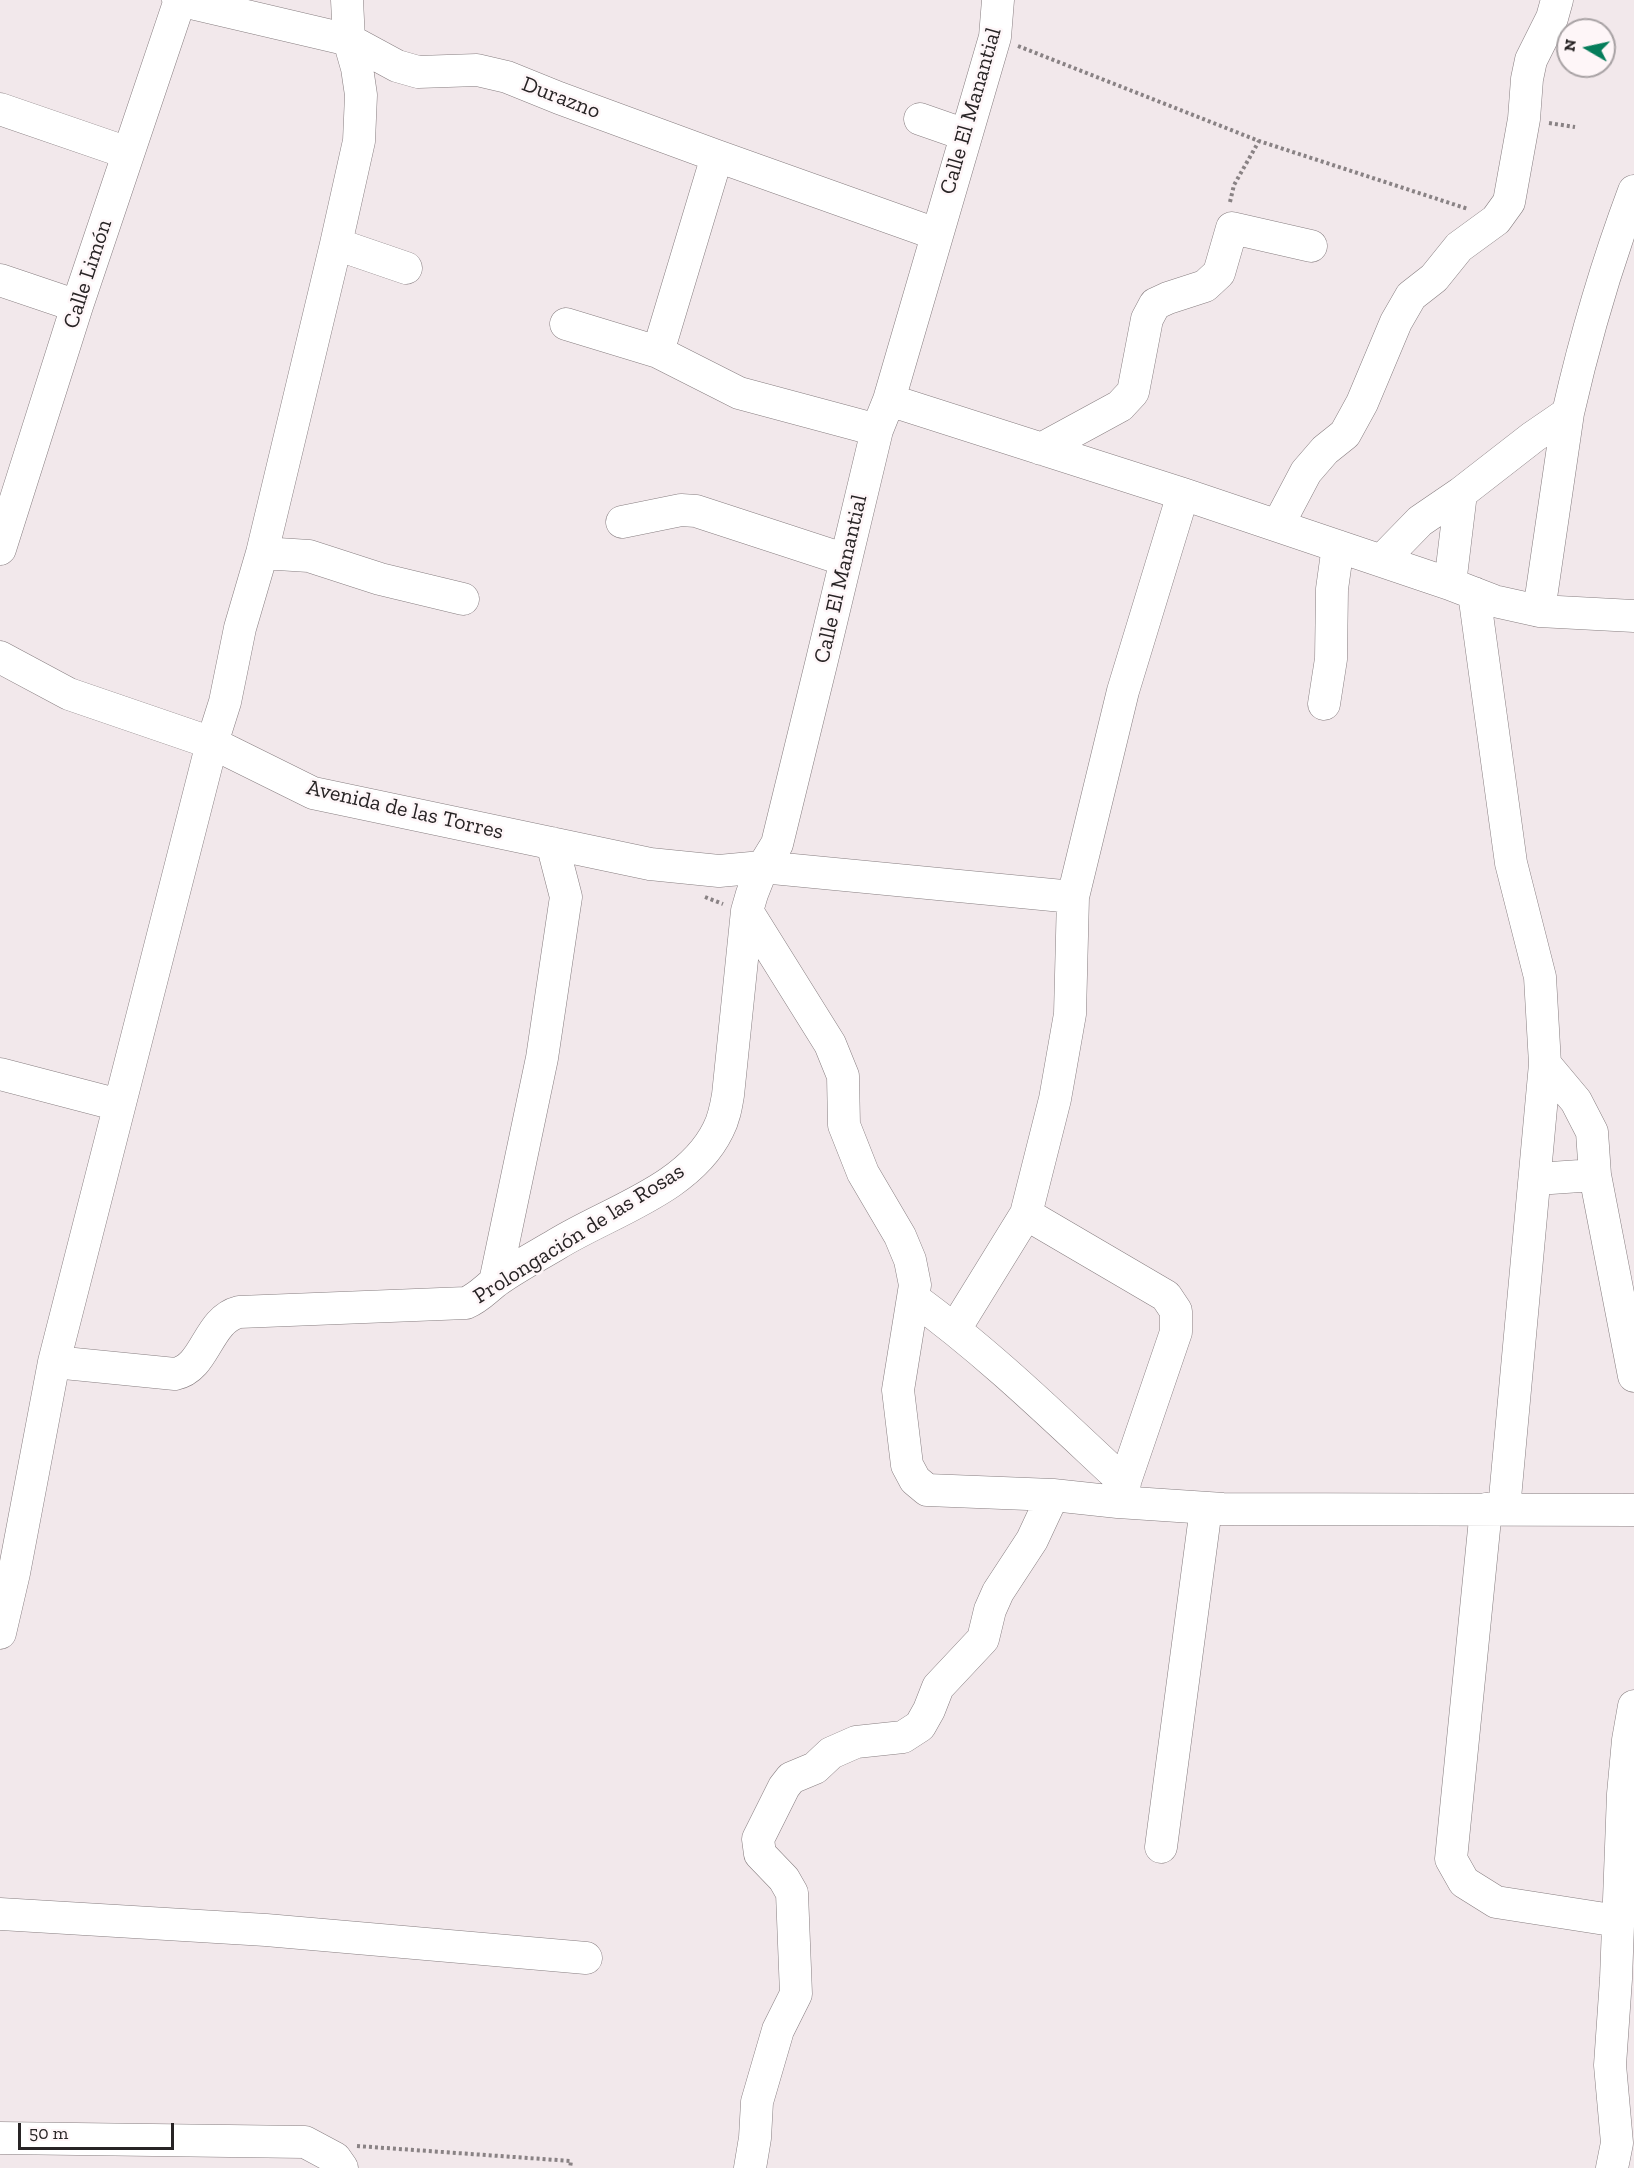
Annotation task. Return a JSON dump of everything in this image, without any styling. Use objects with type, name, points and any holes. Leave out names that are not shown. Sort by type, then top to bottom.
[{"type":"street","name":"Durazno","points":[[179,0],[349,40],[397,66],[418,72],[477,70],[507,77],[717,156],[936,234]]},
{"type":"street","name":"Calle Limón","points":[[0,549],[77,306],[179,0]]},
{"type":"street","points":[[0,1633],[7,1571],[54,1362],[212,743],[225,702],[240,628],[262,554],[359,141],[361,95],[357,68],[349,40],[347,0]]},
{"type":"street","name":"Calle El Manantial","points":[[699,1157],[719,1127],[728,1095],[747,911],[752,890],[762,867],[777,844],[877,429],[889,400],[995,37],[998,0]]},
{"type":"street","points":[[1278,525],[1306,472],[1325,450],[1345,434],[1362,403],[1396,322],[1412,296],[1434,278],[1459,247],[1496,220],[1509,202],[1524,119],[1531,60],[1552,18],[1557,0]]},
{"type":"street","points":[[0,109],[128,153]]},
{"type":"street","points":[[920,118],[966,135]]},
{"type":"street","points":[[658,352],[717,156]]},
{"type":"street","points":[[1539,611],[1568,413],[1615,242],[1634,190]]},
{"type":"street","points":[[1041,449],[1120,406],[1132,392],[1147,319],[1155,304],[1205,286],[1219,273],[1232,228],[1311,246]]},
{"type":"street","points":[[336,244],[406,268]]},
{"type":"street","points":[[0,280],[77,306]]},
{"type":"street","points":[[566,324],[658,352],[739,393],[877,429]]},
{"type":"street","points":[[889,400],[1278,525],[1494,601],[1539,611],[1634,616]]},
{"type":"street","points":[[1382,561],[1420,521],[1461,493],[1533,436],[1568,413]]},
{"type":"street","points":[[1461,493],[1462,588],[1511,863],[1540,977],[1545,1064],[1536,1179],[1450,1859],[1464,1882],[1496,1902],[1618,1921]]},
{"type":"street","points":[[955,1329],[1026,1214],[1055,1100],[1070,1014],[1073,897],[1123,691],[1183,494]]},
{"type":"street","points":[[622,522],[681,510],[696,511],[846,560]]},
{"type":"street","points":[[1324,704],[1330,658],[1332,589],[1338,546]]},
{"type":"street","points":[[262,554],[309,556],[380,579],[463,599]]},
{"type":"street","name":"Avenida de las Torres","points":[[0,657],[69,694],[212,743],[313,793],[650,864],[719,871],[762,867],[1073,897]]},
{"type":"street","points":[[495,1282],[542,1058],[566,897],[552,843]]},
{"type":"street","points":[[747,911],[830,1044],[843,1076],[844,1125],[863,1173],[900,1236],[910,1260],[915,1285],[898,1390],[907,1465],[915,1480],[927,1490],[1053,1495],[1121,1492],[1206,1508],[1634,1510]]},
{"type":"street","points":[[1545,1064],[1576,1101],[1592,1131],[1595,1175],[1634,1376]]},
{"type":"street","points":[[0,1074],[119,1105]]},
{"type":"street","name":"Prolongación de las Rosas","points":[[54,1362],[175,1374],[190,1368],[219,1325],[231,1314],[258,1310],[458,1305],[475,1300],[495,1282],[571,1235],[669,1184],[699,1157]]},
{"type":"street","points":[[1536,1179],[1595,1175]]},
{"type":"street","points":[[1026,1214],[1166,1296],[1176,1311],[1176,1332],[1121,1492]]},
{"type":"street","points":[[913,1298],[955,1329],[1033,1397],[1121,1492]]},
{"type":"street","points":[[750,2168],[755,2138],[757,2102],[778,2030],[796,1994],[792,1893],[784,1879],[760,1854],[758,1839],[784,1787],[792,1778],[814,1768],[831,1753],[856,1742],[903,1737],[920,1726],[938,1687],[983,1639],[990,1610],[998,1592],[1032,1540],[1053,1495]]},
{"type":"street","points":[[1161,1847],[1206,1508]]},
{"type":"street","points":[[1612,2168],[1617,2143],[1610,2065],[1625,1985],[1618,1921],[1629,1797],[1628,1740],[1634,1706]]},
{"type":"street","points":[[0,1914],[266,1930],[586,1958]]},
{"type":"street","points":[[0,2138],[305,2142],[335,2158],[346,2157]]},
{"type":"path","points":[[995,37],[1259,141],[1496,220]]},
{"type":"path","points":[[1232,228],[1229,205],[1234,185],[1259,141]]},
{"type":"path","points":[[346,2157],[571,2161],[570,2168]]}]
